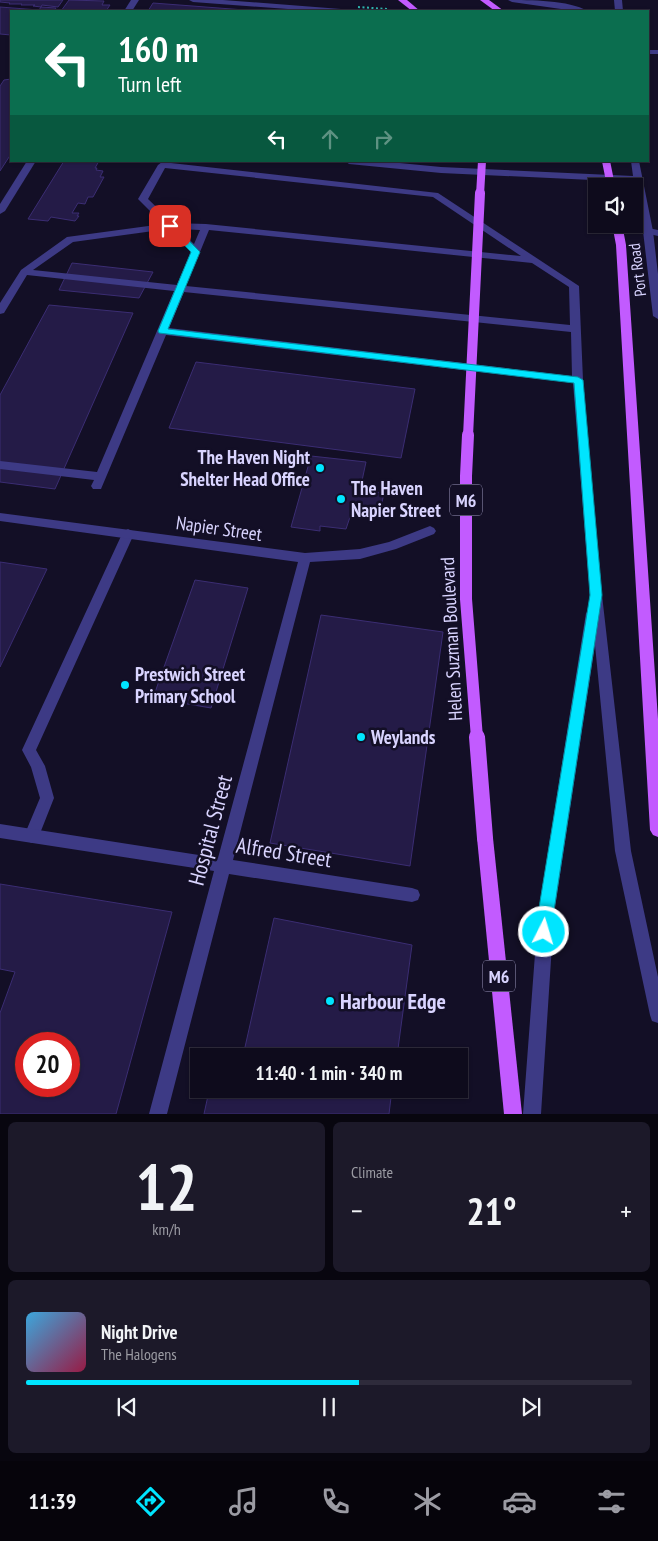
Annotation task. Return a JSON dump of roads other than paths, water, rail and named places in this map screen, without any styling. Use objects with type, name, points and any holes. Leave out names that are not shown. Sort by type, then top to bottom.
[{"type":"main road","points":[[402,0],[415,10]]},
{"type":"main road","points":[[484,0],[499,10]]},
{"type":"main road","name":"Helen Suzman Boulevard","points":[[482,162],[466,476],[466,599],[485,838],[513,1114]]},
{"type":"main road","points":[[606,162],[609,178]]},
{"type":"main road","points":[[619,233],[658,830]]},
{"type":"street","points":[[193,0],[328,10]]},
{"type":"street","points":[[512,0],[579,10]]},
{"type":"street","points":[[0,211],[31,162]]},
{"type":"street","points":[[370,162],[458,166],[624,178]]},
{"type":"street","name":"Port Road","points":[[635,162],[638,178]]},
{"type":"street","points":[[196,252],[143,199],[162,165],[435,195],[574,286],[578,380],[596,595],[623,851],[658,1015]]},
{"type":"street","name":"Port Road","points":[[643,197],[653,232],[658,316]]},
{"type":"street","points":[[0,311],[24,272],[70,239],[170,226],[206,227],[536,261]]},
{"type":"street","points":[[0,465],[99,482],[206,227]]},
{"type":"street","points":[[24,272],[577,329]]},
{"type":"street","points":[[162,331],[578,380]]},
{"type":"street","name":"Napier Street","points":[[0,517],[305,558],[360,554],[392,546],[430,531]]},
{"type":"street","points":[[32,836],[46,798],[38,766],[29,750],[128,534]]},
{"type":"street","name":"Hospital Street","points":[[158,1114],[305,558]]},
{"type":"street","points":[[532,1114],[546,914],[596,595]]},
{"type":"street","name":"Alfred Street","points":[[0,831],[412,895]]},
{"type":"place","name":"The Haven Night Shelter Head Office","points":[[320,468]]},
{"type":"place","name":"The Haven Napier Street","points":[[341,499]]},
{"type":"place","name":"Prestwich Street Primary School","points":[[125,685]]},
{"type":"place","name":"Weylands","points":[[361,737]]},
{"type":"place","name":"Harbour Edge","points":[[330,1001]]}]
